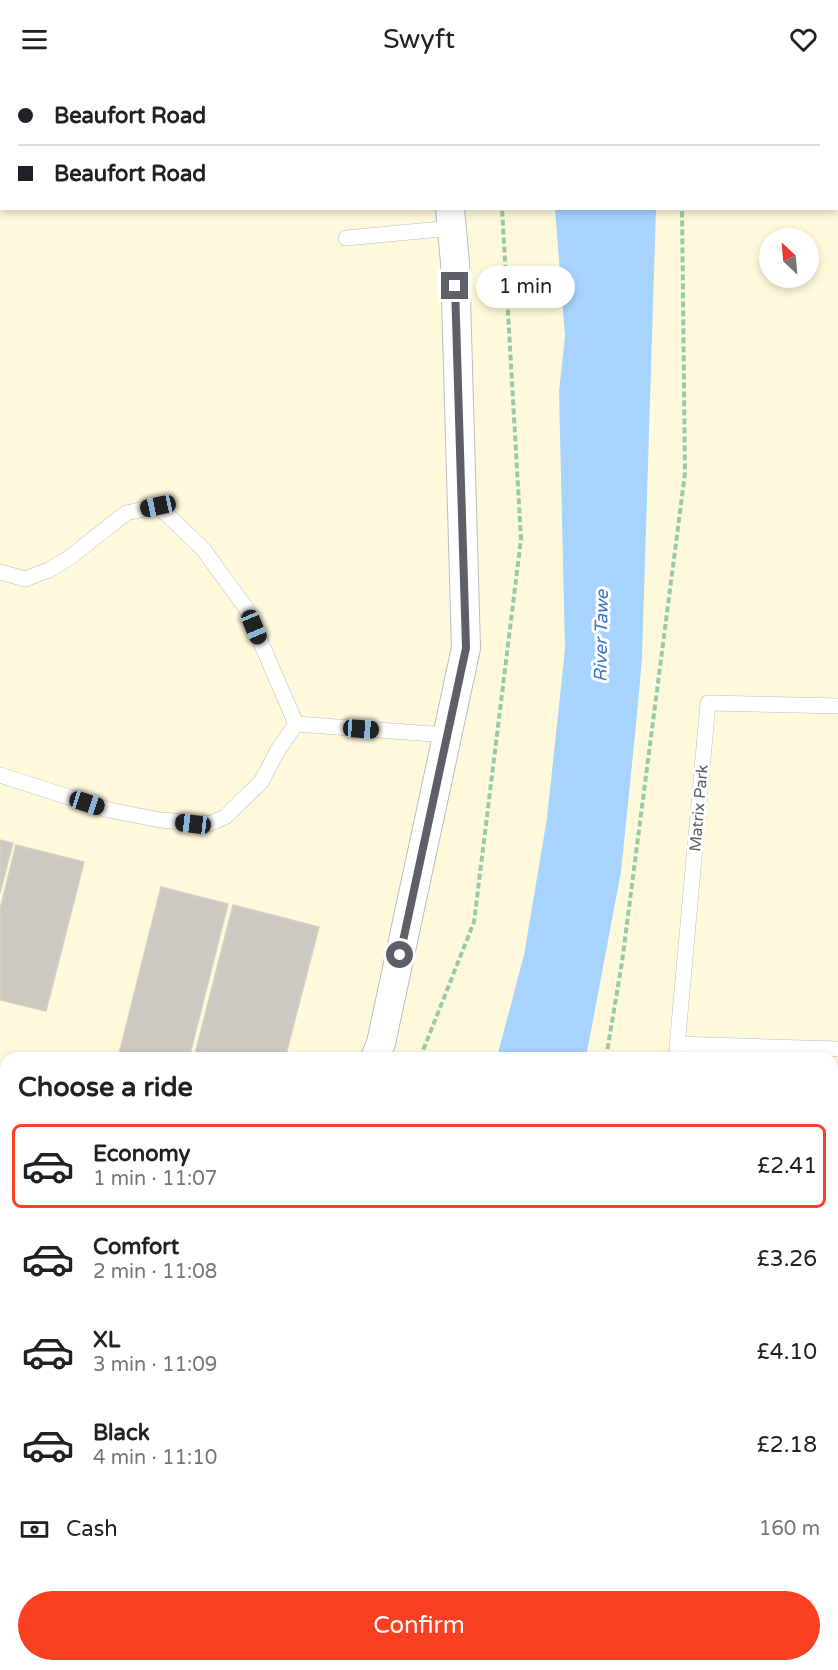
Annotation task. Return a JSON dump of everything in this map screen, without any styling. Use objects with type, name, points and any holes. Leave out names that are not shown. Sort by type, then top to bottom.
[{"type":"street","points":[[377,1052],[466,648],[455,263],[451,218]]},
{"type":"lane","points":[[346,238],[451,218]]},
{"type":"lane","points":[[0,572],[25,579],[49,570],[69,558],[126,513],[158,506],[203,549],[246,608],[296,724]]},
{"type":"lane","name":"Matrix Park","points":[[838,706],[708,703],[676,1051],[838,1049]]},
{"type":"lane","points":[[296,724],[447,735]]},
{"type":"lane","points":[[0,775],[109,810],[160,820],[209,824],[225,817],[261,782],[278,750],[296,724]]},
{"type":"path","points":[[607,1052],[624,950],[685,473],[682,210]]},
{"type":"shaded area","points":[[0,210],[838,210],[838,1052],[0,1052]]},
{"type":"water","name":"River Tawe","points":[[555,210],[656,210],[642,658],[621,872],[587,1052],[498,1052],[524,955],[547,818],[565,649],[559,392],[565,336]]},
{"type":"building","points":[[0,840],[13,843],[0,893]]},
{"type":"building","points":[[16,845],[84,862],[46,1011],[0,1000],[0,909]]},
{"type":"building","points":[[161,887],[228,904],[191,1052],[120,1052]]},
{"type":"building","points":[[233,905],[319,927],[287,1052],[196,1052]]},
{"type":"route","points":[[400,955],[466,648],[455,286]]}]
